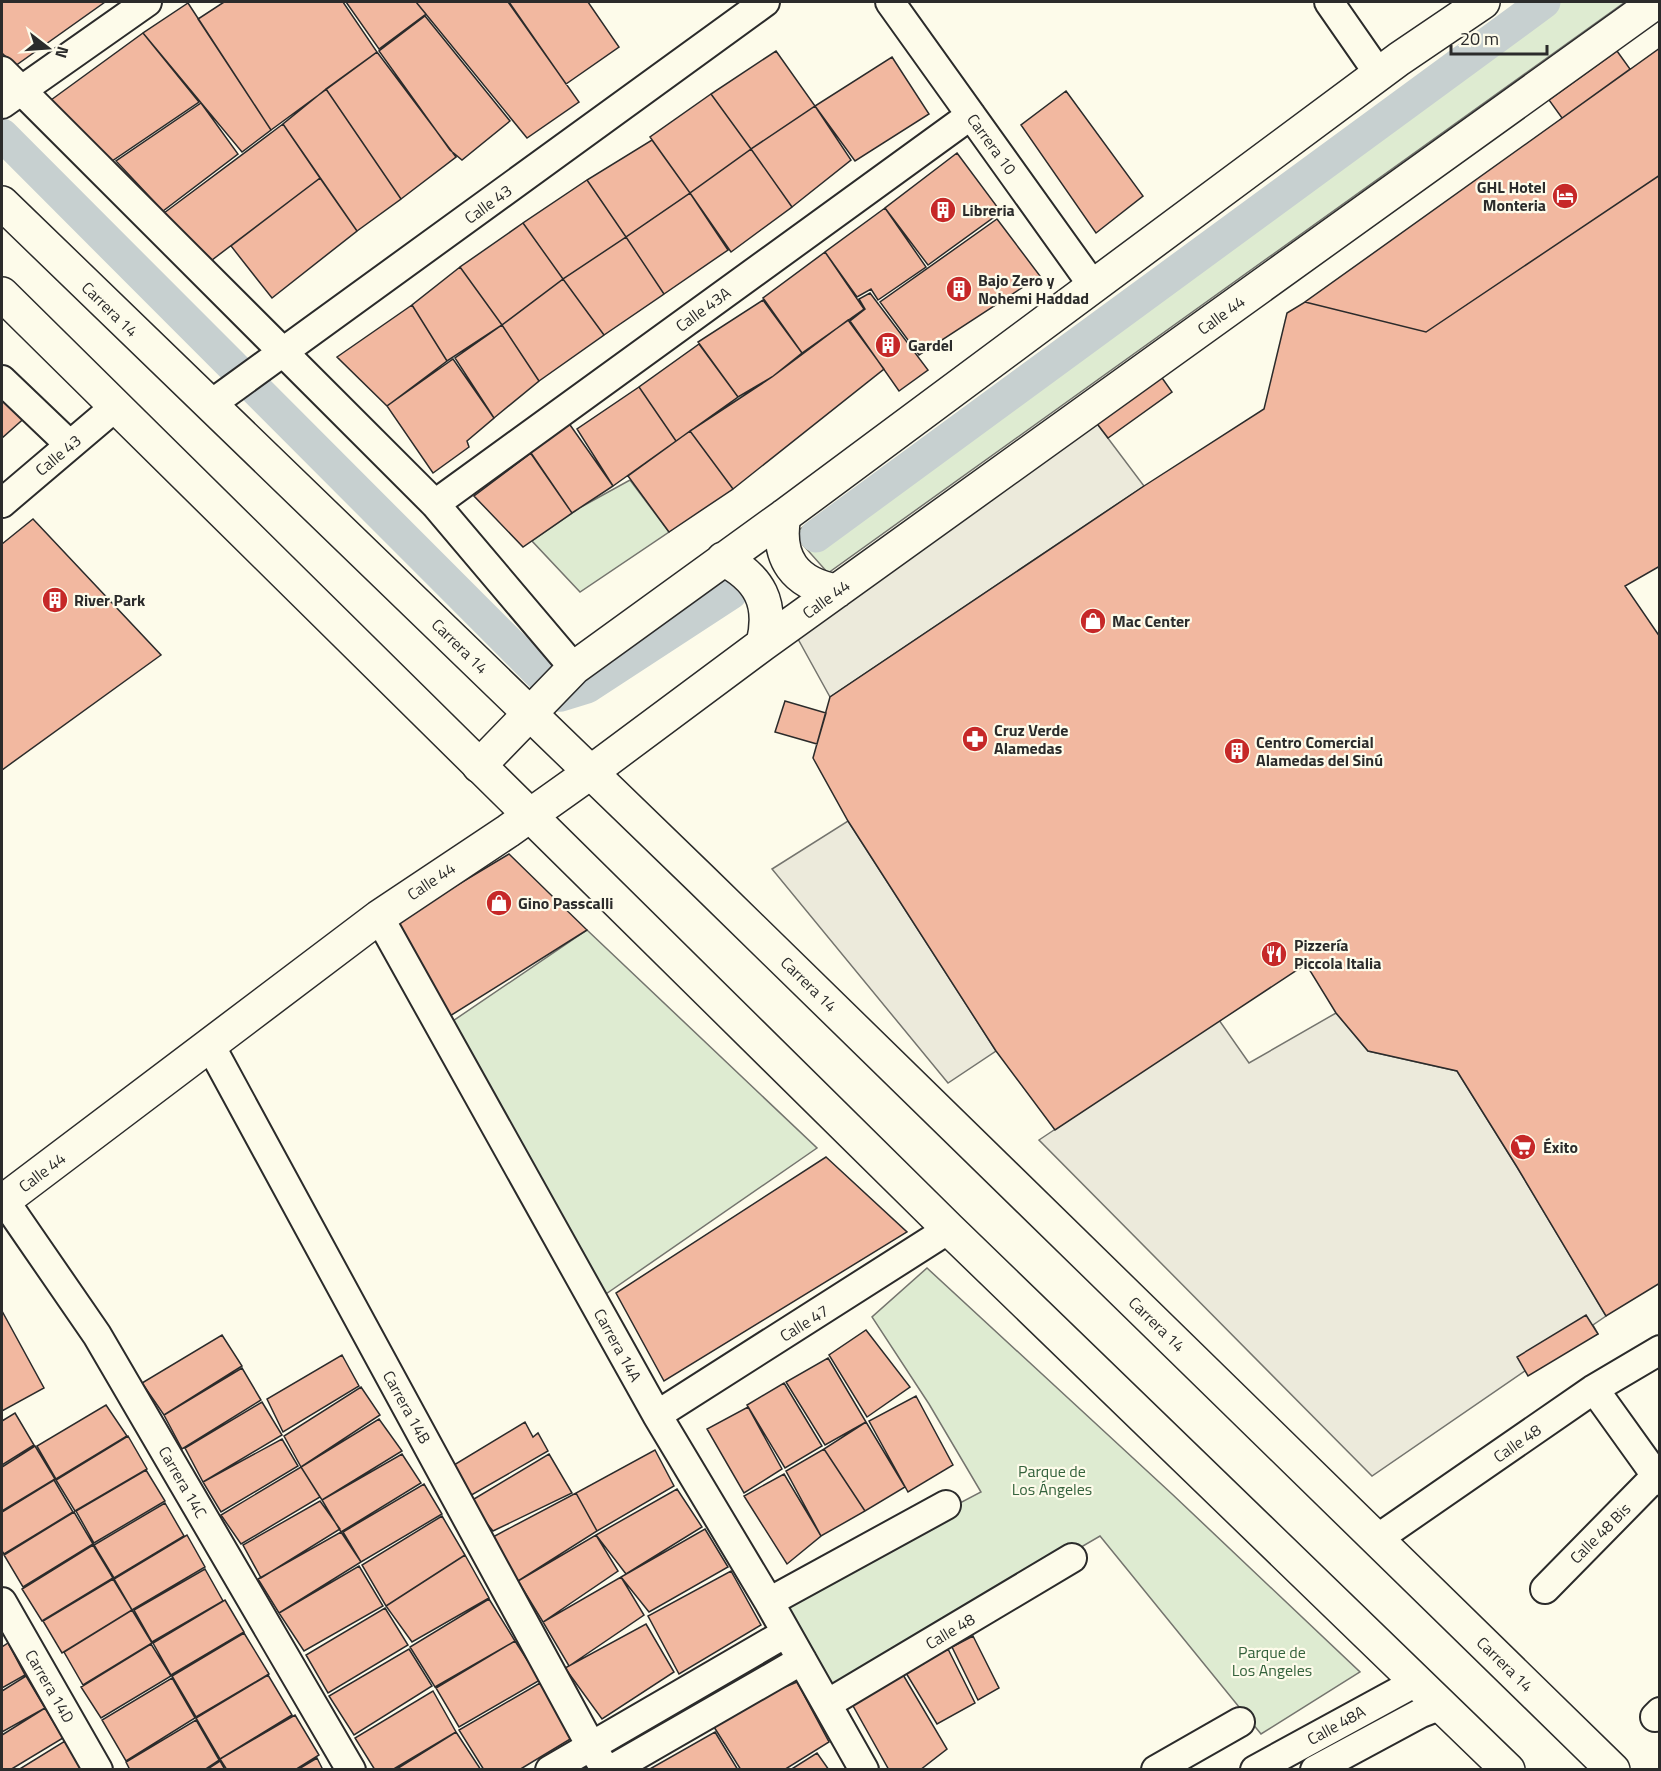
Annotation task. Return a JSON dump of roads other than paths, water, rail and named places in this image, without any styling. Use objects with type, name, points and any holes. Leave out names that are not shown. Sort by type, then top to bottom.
[{"type":"main road","points":[[479,766],[554,689],[723,559],[1380,74],[1483,2]]},
{"type":"main road","name":"Calle 44","points":[[3,1201],[379,916],[530,815],[763,644],[1656,2]]},
{"type":"main road","name":"Carrera 14","points":[[2,203],[218,399],[554,689],[591,771],[1613,1770]]},
{"type":"main road","points":[[2,294],[949,1229],[1508,1770]]},
{"type":"main road","points":[[784,516],[782,546],[796,573],[815,585],[837,591]]},
{"type":"main road","points":[[723,559],[752,578],[761,593],[766,610],[767,627],[763,644]]},
{"type":"street","points":[[147,2],[8,88],[275,358],[435,504],[554,689]]},
{"type":"street","name":"Calle 43","points":[[218,399],[765,2]]},
{"type":"street","name":"Carrera 10","points":[[890,2],[1094,287]]},
{"type":"street","points":[[1329,2],[1380,74]]},
{"type":"street","name":"Calle 43A","points":[[435,504],[971,115]]},
{"type":"street","points":[[2,380],[70,445]]},
{"type":"street","name":"Calle 43","points":[[2,503],[115,407]]},
{"type":"street","name":"Carrera 14A","points":[[379,916],[657,1415],[769,1602],[864,1770]]},
{"type":"street","name":"Carrera 14B","points":[[210,1045],[606,1770]]},
{"type":"street","name":"Carrera 14C","points":[[3,1201],[97,1335],[351,1770]]},
{"type":"street","name":"Calle 47","points":[[657,1415],[949,1229]]},
{"type":"street","name":"Calle 48","points":[[1377,1539],[1594,1389],[1659,1350]]},
{"type":"street","points":[[1594,1389],[1657,1479]]},
{"type":"street","name":"Calle 48 Bis","points":[[1545,1588],[1657,1479]]},
{"type":"street","points":[[769,1602],[946,1505]]},
{"type":"street","name":"Calle 48","points":[[827,1704],[1072,1558]]},
{"type":"street","name":"Carrera 14D","points":[[2,1602],[98,1770]]},
{"type":"street","points":[[550,1770],[786,1633]]},
{"type":"street","points":[[611,1770],[802,1660]]},
{"type":"street","name":"Calle 48A","points":[[1255,1770],[1418,1681]]},
{"type":"street","name":"Calle 48A","points":[[1316,1770],[1421,1713],[1442,1705]]},
{"type":"street","points":[[1156,1770],[1240,1722]]},
{"type":"waterway","points":[[816,536],[1544,2]]},
{"type":"waterway","points":[[2,135],[561,695],[587,687],[731,593]]},
{"type":"place","name":"GHL Hotel Monteria","points":[[1565,196]]},
{"type":"place","name":"Libreria","points":[[943,210]]},
{"type":"place","name":"Bajo Zero y Nohemi Haddad","points":[[959,289]]},
{"type":"place","name":"Gardel","points":[[888,345]]},
{"type":"place","name":"River Park","points":[[55,600]]},
{"type":"place","name":"Mac Center","points":[[1093,621]]},
{"type":"place","name":"Cruz Verde Alamedas","points":[[975,739]]},
{"type":"place","name":"Centro Comercial Alamedas del Sinú","points":[[1237,751]]},
{"type":"place","name":"Gino Passcalli","points":[[499,903]]},
{"type":"place","name":"Pizzería Piccola Italia","points":[[1274,954]]},
{"type":"place","name":"Éxito","points":[[1523,1147]]},
{"type":"park label","name":"Parque de Los Ángeles","points":[[1052,1480]]},
{"type":"park label","name":"Parque de Los Angeles","points":[[1272,1661]]}]
